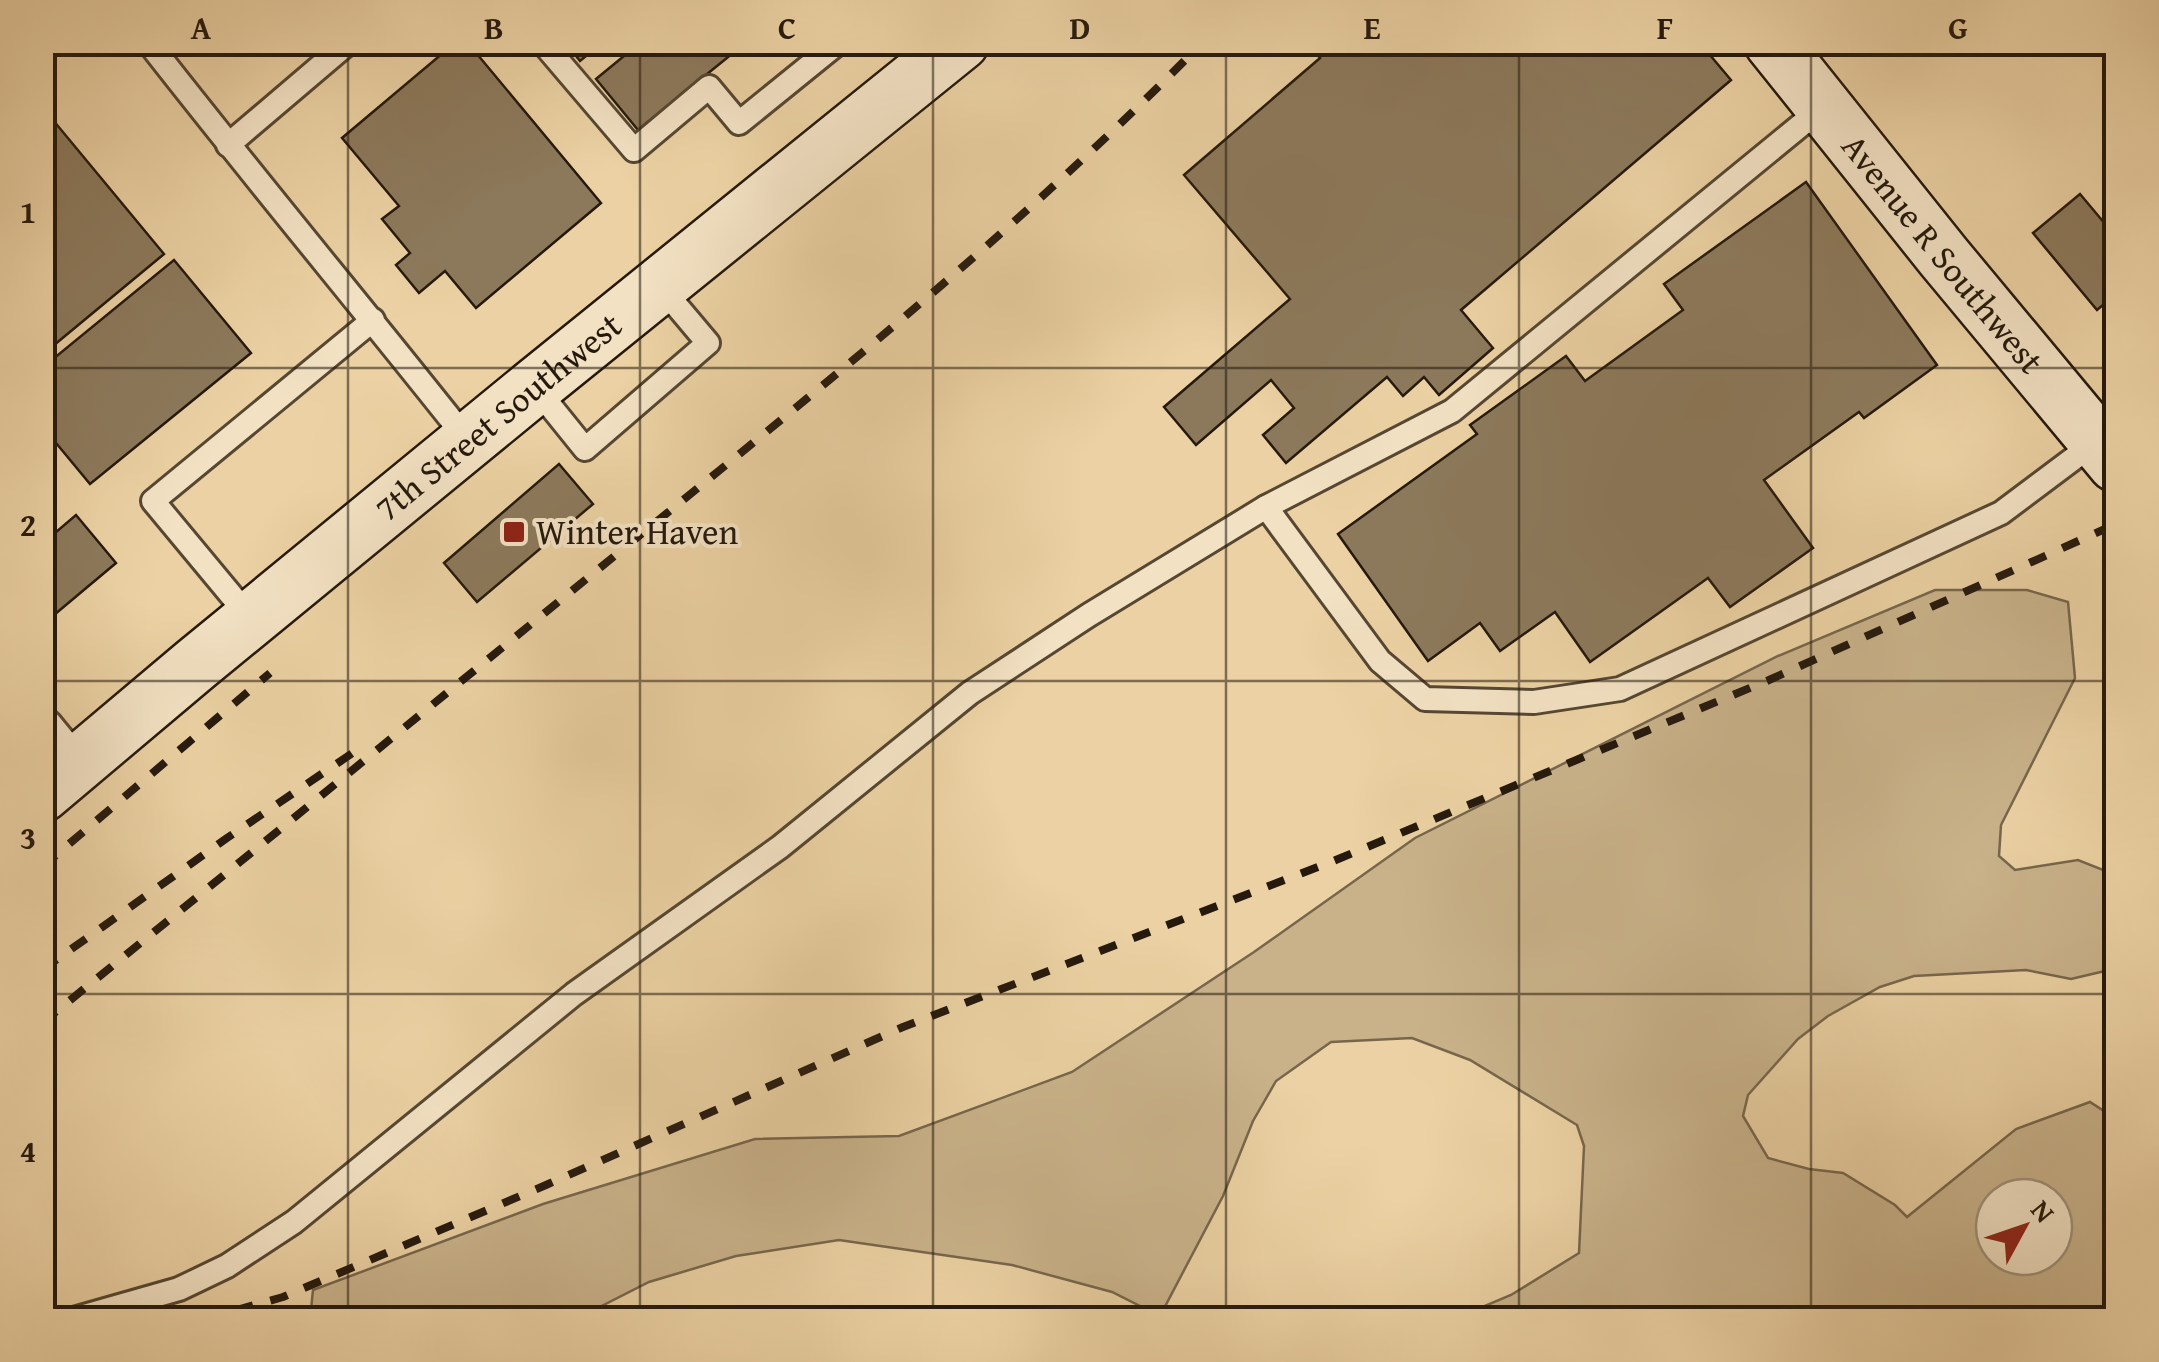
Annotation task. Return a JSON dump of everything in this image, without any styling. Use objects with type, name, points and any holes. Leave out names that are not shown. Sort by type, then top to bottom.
[{"type":"street","name":"7th Street Southwest","points":[[53,764],[251,619],[961,42]]},
{"type":"street","name":"Avenue R Southwest","points":[[1772,42],[1942,256],[2107,453]]},
{"type":"lane","points":[[148,42],[469,442]]},
{"type":"lane","points":[[228,145],[349,42]]},
{"type":"lane","points":[[542,42],[634,150],[709,87],[740,124],[839,42]]},
{"type":"lane","points":[[70,1320],[179,1288],[227,1266],[294,1222],[574,994],[780,848],[970,693],[1266,507],[1452,411],[1823,106]]},
{"type":"lane","points":[[534,387],[585,449],[708,343],[660,286]]},
{"type":"lane","points":[[251,619],[153,501],[372,320]]},
{"type":"lane","points":[[1266,507],[1380,662],[1425,699],[1534,702],[1620,689],[2002,514],[2107,453]]},
{"type":"shaded area","points":[[1935,590],[2027,590],[2068,602],[2075,678],[2001,825],[1999,856],[2015,870],[2078,860],[2116,875],[2116,964],[2109,970],[2071,979],[2026,970],[1914,976],[1880,987],[1828,1016],[1798,1039],[1748,1095],[1743,1116],[1768,1158],[1843,1173],[1895,1205],[1907,1217],[2016,1129],[2090,1102],[2116,1119],[2116,1319],[1454,1319],[1511,1295],[1579,1253],[1584,1146],[1577,1125],[1470,1060],[1412,1038],[1331,1042],[1276,1081],[1253,1121],[1223,1196],[1160,1316],[1112,1292],[1012,1265],[839,1240],[736,1256],[649,1282],[576,1319],[317,1320],[311,1310],[313,1290],[543,1204],[755,1139],[899,1136],[1072,1072],[1254,952],[1415,838],[1778,656]]},
{"type":"building","points":[[456,42],[467,42],[601,203],[476,308],[445,271],[419,293],[396,265],[410,253],[382,219],[399,206],[342,138]]},
{"type":"building","points":[[565,42],[603,42],[580,61]]},
{"type":"building","points":[[641,42],[724,42],[733,53],[638,130],[596,79]]},
{"type":"building","points":[[1306,42],[1699,42],[1731,80],[1461,310],[1493,348],[1439,395],[1424,377],[1403,396],[1387,377],[1286,463],[1263,435],[1294,408],[1271,380],[1196,445],[1164,407],[1290,299],[1184,175],[1320,58]]},
{"type":"building","points":[[42,109],[164,254],[42,355]]},
{"type":"building","points":[[1806,182],[1937,365],[1864,418],[1859,412],[1764,480],[1813,548],[1730,607],[1708,578],[1590,662],[1555,612],[1500,651],[1480,623],[1428,661],[1338,534],[1477,434],[1470,425],[1566,356],[1585,381],[1683,310],[1664,284]]},
{"type":"building","points":[[2080,194],[2116,237],[2116,294],[2097,310],[2033,233]]},
{"type":"building","points":[[174,260],[251,353],[90,484],[42,426],[42,368]]},
{"type":"building","points":[[559,464],[593,504],[477,602],[444,563]]},
{"type":"building","points":[[76,515],[116,563],[42,625],[42,544]]},
{"type":"railway","points":[[42,1023],[923,301],[1066,175],[1203,42]]},
{"type":"railway","points":[[201,1320],[283,1297],[903,1027],[1331,862],[1769,680],[2116,524]]},
{"type":"railway","points":[[42,867],[270,673]]},
{"type":"railway","points":[[42,970],[354,752]]},
{"type":"place","name":"Winter Haven","points":[[514,532]]}]
